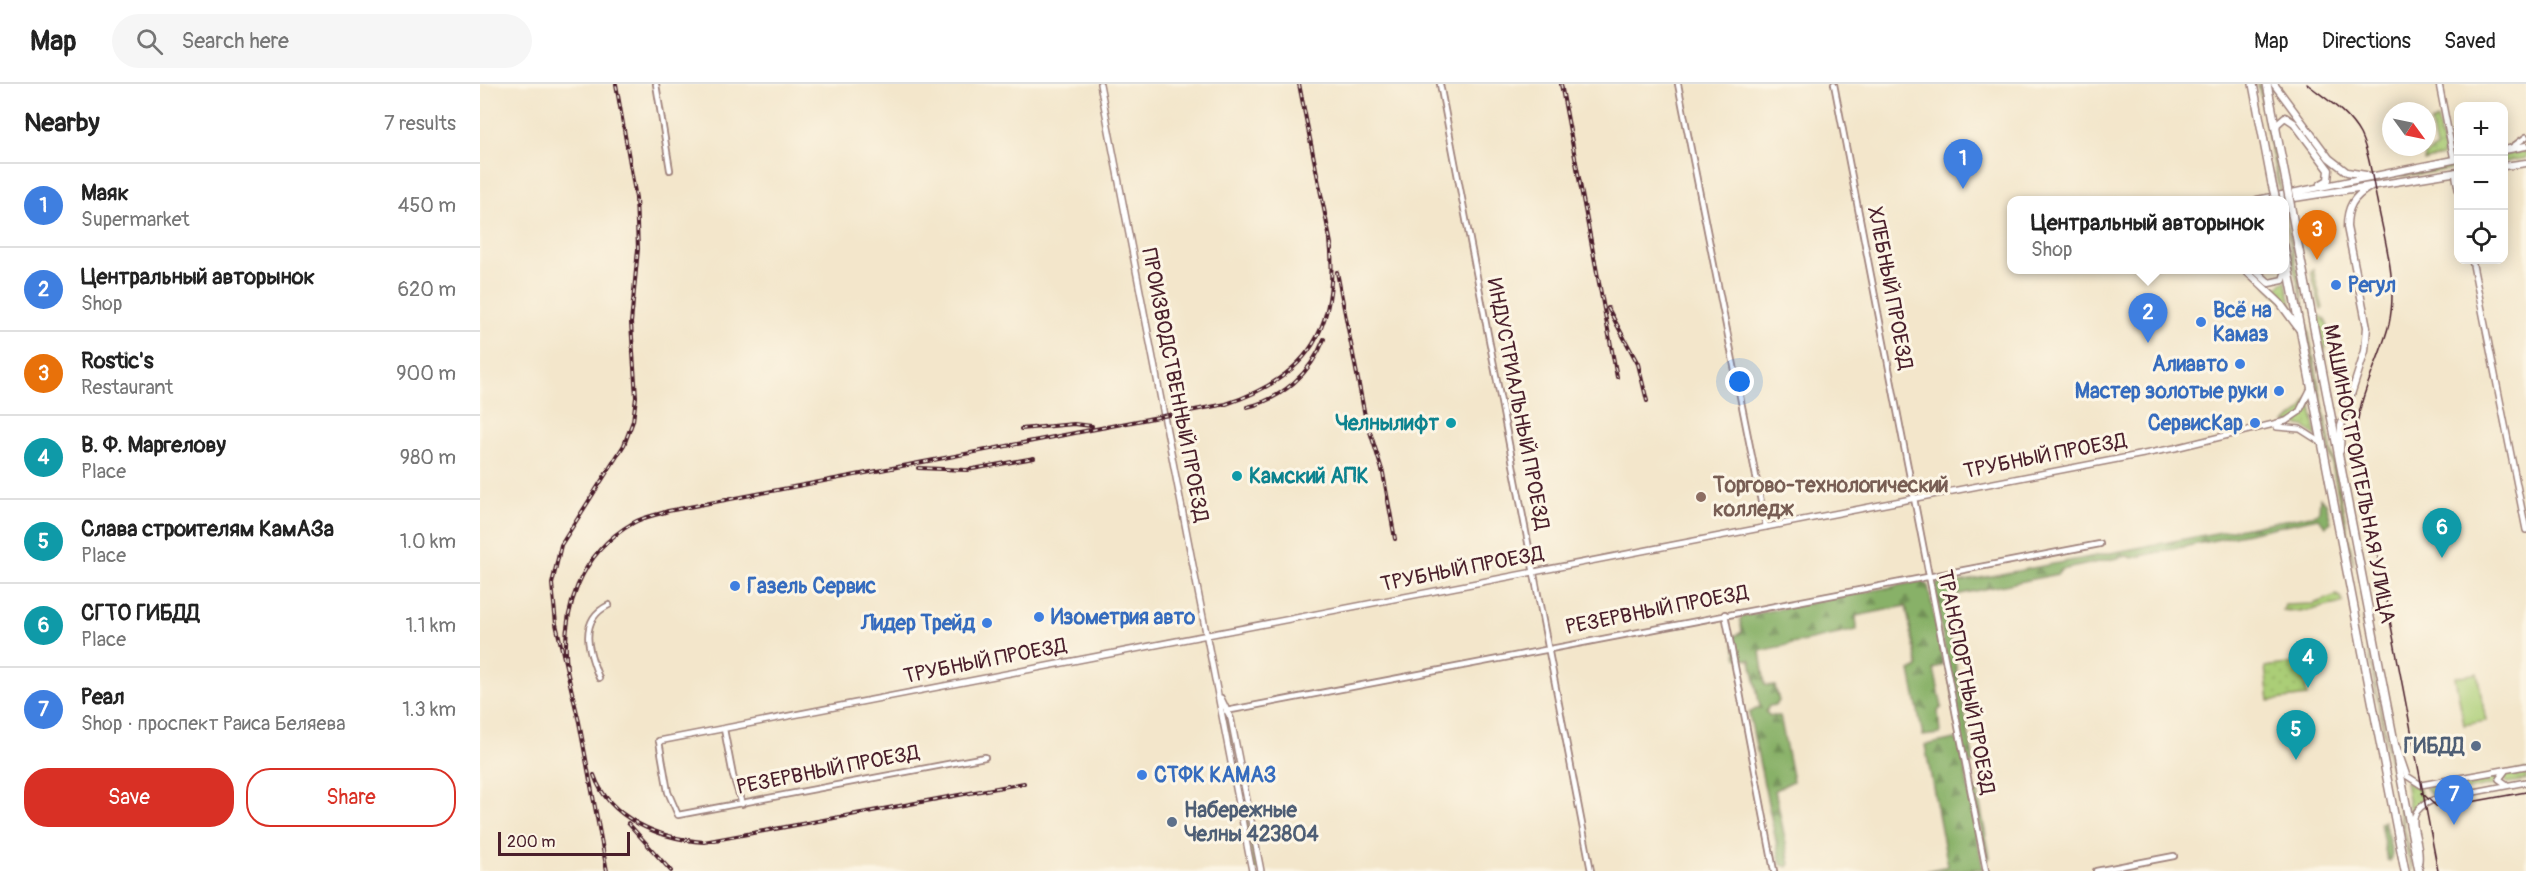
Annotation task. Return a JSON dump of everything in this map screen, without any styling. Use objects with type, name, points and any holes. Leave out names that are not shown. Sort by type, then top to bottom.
[{"type":"main road","points":[[2253,84],[2275,196]]},
{"type":"main road","name":"МАШИНОСТРОИТЕЛЬНАЯ УЛИЦА","points":[[2267,84],[2289,196]]},
{"type":"main road","points":[[2274,84],[2338,167],[2347,172],[2379,176]]},
{"type":"main road","points":[[2276,130],[2281,119],[2290,119],[2325,162],[2330,176],[2315,187]]},
{"type":"main road","points":[[2508,150],[2526,146]]},
{"type":"main road","points":[[2278,196],[2454,160]]},
{"type":"main road","points":[[2508,165],[2526,163]]},
{"type":"main road","points":[[2404,170],[2400,177],[2406,181]]},
{"type":"main road","points":[[2289,200],[2454,173]]},
{"type":"main road","points":[[2339,458],[2341,426],[2366,351],[2367,327],[2347,227],[2347,213],[2352,201],[2370,187]]},
{"type":"main road","name":"МАШИНОСТРОИТЕЛЬНАЯ УЛИЦА","points":[[2289,198],[2419,868]]},
{"type":"main road","name":"МАШИНОСТРОИТЕЛЬНАЯ УЛИЦА","points":[[2289,269],[2405,871]]},
{"type":"main road","points":[[2250,274],[2280,303],[2302,335]]},
{"type":"main road","points":[[2259,274],[2269,283],[2278,283],[2283,280],[2285,274]]},
{"type":"main road","points":[[2297,312],[2305,318],[2311,309]]},
{"type":"main road","points":[[2350,586],[2355,595],[2359,597],[2364,583]]},
{"type":"main road","points":[[2358,628],[2362,616],[2372,624]]},
{"type":"street","points":[[656,84],[670,170]]},
{"type":"street","name":"ПРОИЗВОДСТВЕННЫЙ ПРОЕЗД","points":[[1100,84],[1217,691],[1224,711],[1261,871]]},
{"type":"street","name":"ИНДУСТРИАЛЬНЫЙ ПРОЕЗД","points":[[1440,84],[1591,871]]},
{"type":"street","points":[[1678,84],[1766,527]]},
{"type":"street","name":"ХЛЕБНЫЙ ПРОЕЗД","points":[[1834,84],[1914,499]]},
{"type":"street","points":[[2439,84],[2455,156]]},
{"type":"street","points":[[2508,149],[2526,137]]},
{"type":"street","points":[[2473,264],[2526,530]]},
{"type":"street","points":[[2270,427],[2286,421],[2299,412],[2312,387]]},
{"type":"street","points":[[2270,427],[2300,429],[2322,443]]},
{"type":"street","name":"ТРУБНЫЙ ПРОЕЗД","points":[[659,741],[1914,499],[2270,427]]},
{"type":"street","name":"ТРАНСПОРТНЫЙ ПРОЕЗД","points":[[1914,499],[1986,871]]},
{"type":"street","name":"РЕЗЕРВНЫЙ ПРОЕЗД","points":[[1224,711],[2100,544]]},
{"type":"street","points":[[599,678],[589,652],[587,630],[601,609],[609,605]]},
{"type":"street","points":[[1725,614],[1774,871]]},
{"type":"street","name":"ПРОИЗВОДСТВЕННЫЙ ПРОЕЗД","points":[[1224,711],[1252,871]]},
{"type":"street","points":[[724,729],[733,776],[742,804]]},
{"type":"street","name":"РЕЗЕРВНЫЙ ПРОЕЗД","points":[[659,741],[668,792],[678,815],[985,757]]},
{"type":"street","points":[[2394,742],[2408,776],[2418,784],[2427,785],[2526,766]]},
{"type":"street","points":[[2507,770],[2499,779],[2502,783],[2510,785]]},
{"type":"street","points":[[2456,780],[2449,788],[2451,793],[2458,795]]},
{"type":"street","points":[[2419,868],[2420,851],[2413,816],[2417,808],[2430,801],[2526,782]]},
{"type":"street","points":[[1241,816],[1249,814]]},
{"type":"street","points":[[2096,871],[2174,856]]},
{"type":"green space","points":[[2258,84],[2260,84],[2282,196],[2280,196]]},
{"type":"green space","points":[[2436,120],[2444,151],[2442,156],[2424,161],[2425,156],[2436,156]]},
{"type":"green space","points":[[2526,151],[2526,158],[2508,161],[2508,154]]},
{"type":"green space","points":[[2454,165],[2454,169],[2403,175]]},
{"type":"green space","points":[[2289,230],[2305,308],[2294,270],[2289,236]]},
{"type":"green space","points":[[2313,269],[2323,308],[2321,310],[2311,272]]},
{"type":"green space","points":[[2286,281],[2292,310],[2266,285],[2276,288]]},
{"type":"green space","points":[[2317,314],[2326,321],[2328,326],[2324,353]]},
{"type":"green space","points":[[2304,319],[2306,319],[2354,565],[2348,546]]},
{"type":"green space","points":[[2309,397],[2317,437],[2304,426],[2285,423],[2301,411]]},
{"type":"green space","points":[[2320,498],[2326,503],[2331,522],[2326,526],[2318,518],[2132,558],[2127,556],[2061,570],[2058,574],[1951,596],[1946,601],[1945,607],[1974,763],[1966,765],[1933,584],[1959,582],[2316,514],[2319,511]]},
{"type":"green space","points":[[1921,581],[1928,585],[1943,664],[1934,669],[1942,707],[1938,711],[1940,734],[1923,736],[1910,671],[1918,667],[1906,606],[1856,616],[1857,630],[1760,651],[1765,685],[1775,686],[1779,701],[1776,705],[1769,706],[1766,712],[1770,716],[1780,716],[1793,781],[1775,790],[1790,864],[1788,867],[1781,865],[1749,713],[1760,707],[1751,660],[1737,658],[1733,637],[1742,632],[1740,619],[1743,616]]},
{"type":"green space","points":[[2336,595],[2341,597],[2343,603],[2300,612],[2283,610],[2285,605],[2313,604]]},
{"type":"green space","points":[[2362,618],[2413,871],[2408,856]]},
{"type":"green space","points":[[2302,662],[2307,696],[2269,701],[2265,667]]},
{"type":"green space","points":[[2477,673],[2486,721],[2464,725],[2455,677]]},
{"type":"green space","points":[[1225,721],[1228,721],[1246,809],[1243,809]]},
{"type":"green space","points":[[1955,739],[1960,742],[1983,869],[1926,871],[1948,866],[1925,745]]},
{"type":"green space","points":[[2526,770],[2526,780],[2507,783],[2503,779],[2506,773]]},
{"type":"green space","points":[[2498,775],[2499,784],[2455,792],[2451,787]]},
{"type":"green space","points":[[2405,782],[2420,789],[2422,802],[2410,812]]},
{"type":"green space","points":[[2448,784],[2449,794],[2433,797],[2425,787]]},
{"type":"green space","points":[[1977,789],[1990,857],[1988,860],[1972,792]]},
{"type":"green space","points":[[1245,821],[1248,821],[1258,871],[1254,871]]},
{"type":"green space","points":[[2384,821],[2392,854],[2390,861],[2387,860],[2380,823]]},
{"type":"tram line","points":[[2307,84],[2343,112],[2360,134],[2368,159],[2389,262],[2392,293],[2389,324],[2363,397],[2356,443],[2438,871]]},
{"type":"tram line","points":[[2422,793],[2436,806],[2443,807],[2526,792]]},
{"type":"railway","points":[[607,871],[579,722],[556,624],[552,584],[561,545],[624,445],[633,421],[636,397],[631,323],[638,249],[636,198],[616,84]]},
{"type":"railway","points":[[1299,84],[1332,249]]},
{"type":"railway","points":[[1561,84],[1617,377]]},
{"type":"railway","points":[[567,669],[567,626],[578,586],[599,551],[614,536],[641,519],[668,511],[1226,404],[1279,379],[1298,363],[1313,344],[1323,323],[1332,271],[1330,240]]},
{"type":"railway","points":[[1337,272],[1365,416],[1383,473],[1395,539]]},
{"type":"railway","points":[[1608,308],[1638,364],[1647,401]]},
{"type":"railway","points":[[1247,407],[1272,398],[1294,383],[1311,363],[1324,339]]},
{"type":"railway","points":[[1021,429],[1074,424],[1092,426]]},
{"type":"railway","points":[[918,468],[967,470],[1034,458]]},
{"type":"railway","points":[[594,775],[611,804],[638,824],[671,836],[704,842],[1024,783]]},
{"type":"railway","points":[[628,823],[671,871]]},
{"type":"place","name":"Маяк","points":[[1963,189]]},
{"type":"place","name":"Rostic's","points":[[2317,260]]},
{"type":"place","name":"Регул","points":[[2336,285]]},
{"type":"place","name":"Всё на Камаз","points":[[2201,322]]},
{"type":"place","name":"Центральный авторынок","points":[[2148,343]]},
{"type":"place","name":"Алиавто","points":[[2240,364]]},
{"type":"place","name":"Мастер золотые руки","points":[[2279,391]]},
{"type":"place","name":"Челнылифт","points":[[1451,423]]},
{"type":"place","name":"СервисКар","points":[[2255,423]]},
{"type":"place","name":"Камский АПК","points":[[1237,476]]},
{"type":"place","name":"Торгово-технологический колледж","points":[[1701,497]]},
{"type":"place","name":"СГТО ГИБДД","points":[[2442,558]]},
{"type":"place","name":"Газель Сервис","points":[[735,586]]},
{"type":"place","name":"Изометрия авто","points":[[1039,617]]},
{"type":"place","name":"Лидер Трейд","points":[[987,623]]},
{"type":"place","name":"В. Ф. Маргелову","points":[[2308,688]]},
{"type":"place","name":"ГИБДД","points":[[2476,746]]},
{"type":"place","name":"Слава строителям КамАЗа","points":[[2296,760]]},
{"type":"place","name":"СТФК КАМАЗ","points":[[1142,775]]},
{"type":"place","name":"Набережные Челны 423804","points":[[1172,822]]},
{"type":"place","name":"Реал","points":[[2454,825]]}]
